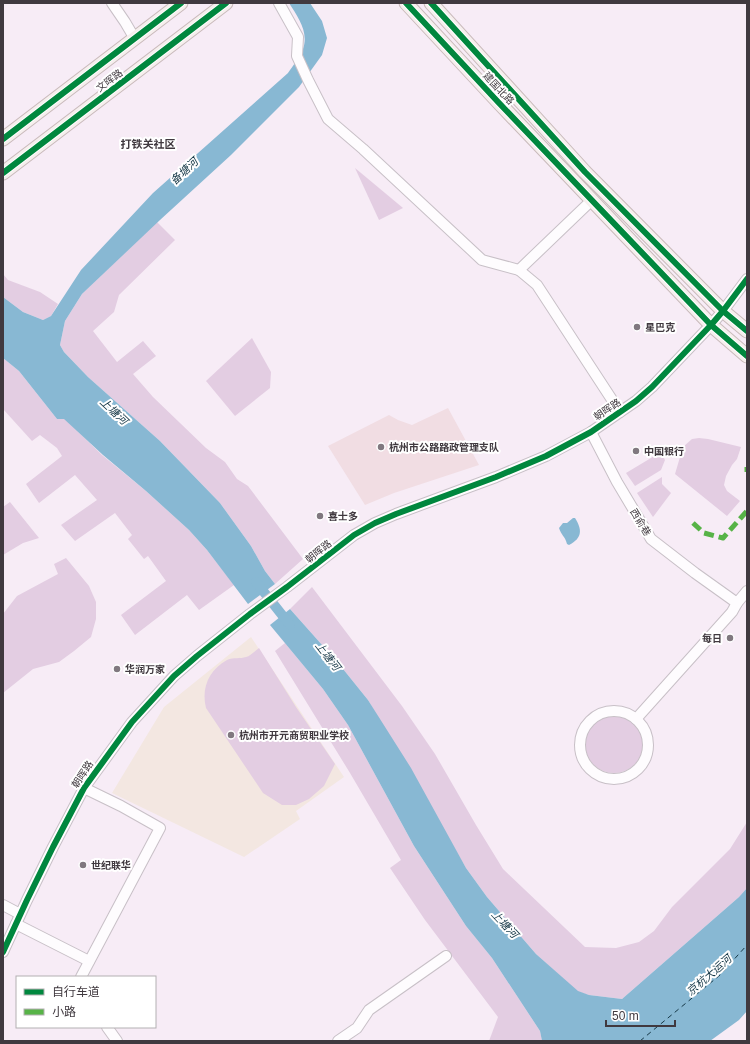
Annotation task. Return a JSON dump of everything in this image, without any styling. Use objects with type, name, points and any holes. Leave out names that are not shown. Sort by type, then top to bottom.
[{"type":"main road","name":"文晖路","points":[[3,139],[181,3]]},
{"type":"main road","name":"文晖路","points":[[3,173],[226,3]]},
{"type":"main road","name":"建国北路","points":[[406,3],[499,104],[711,325],[747,356]]},
{"type":"main road","name":"建国北路","points":[[431,3],[585,172],[723,311],[747,330]]},
{"type":"street","points":[[112,3],[134,39]]},
{"type":"street","points":[[279,3],[298,37],[297,56],[328,119],[363,149],[482,260],[519,270],[537,285],[620,412]]},
{"type":"street","points":[[519,270],[592,200]]},
{"type":"street","name":"朝晖路","points":[[3,952],[53,847],[84,788],[132,722],[174,676],[250,614],[354,535],[375,522],[496,477],[546,456],[591,432],[636,401],[652,387],[711,325],[747,279]]},
{"type":"street","name":"西俞巷","points":[[591,432],[617,482],[651,539],[737,603]]},
{"type":"street","points":[[636,719],[730,615],[737,603],[747,591]]},
{"type":"street","points":[[611,710],[622,711],[636,719],[641,723],[646,734],[648,745],[646,757],[640,767],[632,774],[621,779],[609,779],[598,776],[588,769],[582,760],[579,743],[584,727],[591,719],[600,713],[611,710]]},
{"type":"street","points":[[82,976],[160,828],[121,806],[84,788]]},
{"type":"street","points":[[3,905],[20,914]]},
{"type":"street","points":[[16,924],[89,961]]},
{"type":"street","points":[[338,1041],[357,1028],[369,1010],[446,956]]},
{"type":"street","points":[[108,1028],[117,1041]]},
{"type":"shaded area","points":[[355,168],[403,208],[379,220]]},
{"type":"shaded area","points":[[157,222],[175,240],[119,295],[114,312],[93,331],[117,362],[143,341],[156,356],[133,374],[153,397],[206,448],[225,462],[237,479],[248,486],[303,559],[275,584],[265,571],[251,546],[220,503],[160,441],[88,377],[64,352],[60,345],[65,321],[82,294]]},
{"type":"shaded area","points":[[3,274],[8,280],[40,292],[58,304],[51,316],[43,320],[23,312],[3,297]]},
{"type":"shaded area","points":[[252,338],[271,372],[270,388],[235,416],[206,381]]},
{"type":"shaded area","points":[[3,358],[19,371],[57,419],[64,418],[102,455],[146,491],[189,530],[207,550],[234,585],[199,610],[187,595],[135,635],[121,615],[166,581],[148,556],[144,559],[128,539],[132,535],[115,513],[75,541],[61,525],[97,500],[75,475],[39,503],[26,484],[62,456],[57,448],[40,435],[32,441],[3,409]]},
{"type":"shaded area","points":[[448,408],[479,465],[394,493],[365,505],[328,446],[389,415],[412,425]]},
{"type":"shaded area","points":[[699,438],[741,447],[737,459],[726,476],[724,485],[727,491],[740,501],[727,516],[675,474],[683,447],[692,439]]},
{"type":"shaded area","points":[[661,452],[665,460],[661,470],[635,486],[626,473]]},
{"type":"shaded area","points":[[662,477],[662,484],[671,493],[653,517],[637,493]]},
{"type":"shaded area","points":[[10,502],[39,538],[23,543],[3,555],[3,507]]},
{"type":"shaded area","points":[[66,558],[89,586],[96,602],[96,619],[91,637],[59,662],[33,669],[3,693],[3,614],[17,596],[58,574],[54,564]]},
{"type":"shaded area","points":[[312,587],[402,706],[435,754],[503,869],[585,947],[616,948],[639,942],[654,931],[672,907],[730,849],[747,822],[747,888],[739,897],[622,999],[589,995],[578,992],[536,954],[487,897],[466,868],[368,700],[339,664],[290,609]]},
{"type":"shaded area","name":"杭州市开元商贸职业学校","points":[[251,637],[344,777],[296,811],[300,819],[244,857],[112,793],[164,707]]},
{"type":"shaded area","points":[[285,643],[323,689],[348,725],[414,846],[466,926],[492,958],[540,1031],[542,1041],[489,1041],[498,1017],[425,920],[390,868],[401,860],[350,773],[275,651]]},
{"type":"shaded area","points":[[259,648],[296,707],[335,764],[324,786],[309,799],[296,805],[282,805],[263,793],[206,708],[206,687],[211,674],[215,669],[227,660],[251,655]]},
{"type":"shaded area","points":[[614,715],[630,720],[638,728],[643,744],[638,760],[630,768],[614,773],[598,768],[590,760],[585,744],[590,728],[598,720]]},
{"type":"water","name":"备塘河","points":[[289,3],[310,3],[322,21],[327,38],[322,55],[299,87],[231,155],[82,294],[65,321],[60,345],[64,352],[88,377],[160,441],[220,503],[251,546],[265,571],[275,584],[248,604],[207,550],[189,530],[64,419],[57,419],[19,371],[3,358],[3,297],[23,312],[43,320],[51,316],[81,270],[153,193],[288,73],[302,52],[305,37],[302,25]]},
{"type":"water","points":[[575,518],[579,526],[580,533],[577,539],[569,545],[567,544],[559,528],[563,523],[567,523]]},
{"type":"water","name":"京杭大运河","points":[[290,609],[339,664],[368,700],[411,768],[466,868],[487,897],[536,954],[578,991],[589,995],[622,999],[739,897],[747,888],[747,1011],[739,1020],[710,1041],[542,1041],[540,1031],[492,958],[466,926],[414,846],[348,725],[323,689],[270,625]]},
{"type":"waterway","name":"上塘河","points":[[256,582],[290,625]]},
{"type":"ferry route","points":[[640,1041],[720,975],[747,945]]},
{"type":"marked path","points":[[747,467],[747,472]]},
{"type":"marked path","points":[[693,523],[704,533],[723,538],[747,511]]},
{"type":"cycle path","points":[[3,139],[181,3]]},
{"type":"cycle path","points":[[3,173],[226,3]]},
{"type":"cycle path","points":[[406,3],[499,103],[711,325],[747,356]]},
{"type":"cycle path","points":[[431,3],[585,172],[723,311],[747,331]]},
{"type":"cycle path","points":[[3,952],[53,847],[84,788],[132,722],[174,676],[250,614],[354,535],[375,523],[396,514],[496,477],[546,456],[591,432],[636,401],[652,387],[711,325],[747,279]]},
{"type":"place","name":"星巴克","points":[[637,327]]},
{"type":"place","name":"杭州市公路路政管理支队","points":[[381,447]]},
{"type":"place","name":"中国银行","points":[[636,451]]},
{"type":"place","name":"喜士多","points":[[320,516]]},
{"type":"place","name":"每日","points":[[730,638]]},
{"type":"place","name":"华润万家","points":[[117,669]]},
{"type":"place","name":"杭州市开元商贸职业学校","points":[[231,735]]},
{"type":"place","name":"世纪联华","points":[[83,865]]},
{"type":"district","name":"打铁关社区","points":[[148,144]]}]
